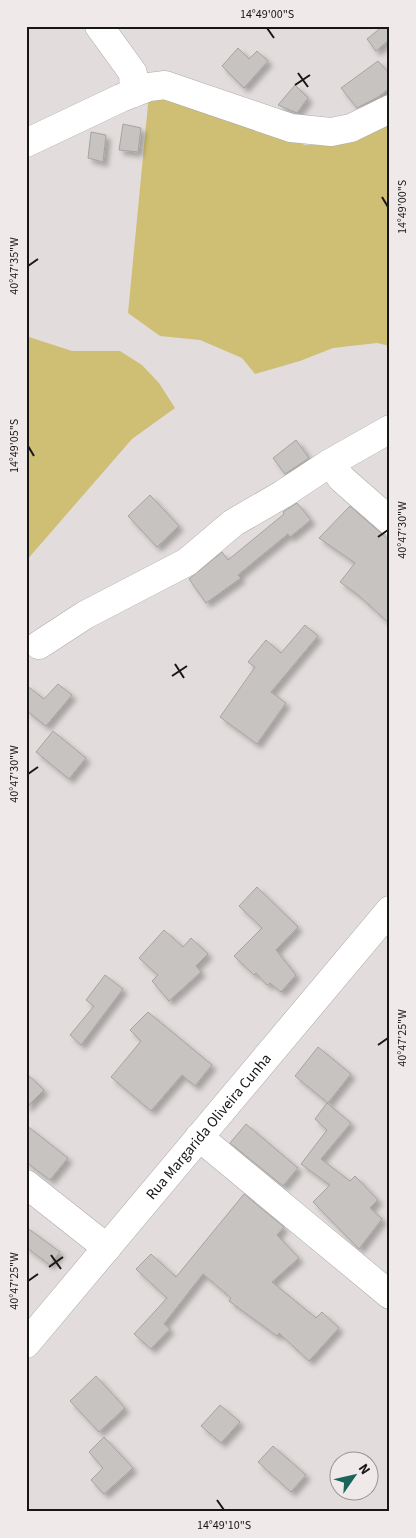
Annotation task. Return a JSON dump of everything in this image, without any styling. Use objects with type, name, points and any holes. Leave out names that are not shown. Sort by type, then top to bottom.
[{"type":"street","points":[[99,26],[133,73],[134,93]]},
{"type":"street","points":[[26,143],[134,93],[149,87],[165,85],[291,128],[330,132],[351,128],[390,109]]},
{"type":"street","points":[[39,645],[84,615],[187,562],[233,523],[283,494],[330,463],[390,429]]},
{"type":"street","points":[[330,463],[342,479],[390,521]]},
{"type":"street","name":"Rua Margarida Oliveira Cunha","points":[[26,1344],[390,910]]},
{"type":"street","points":[[199,1137],[390,1295]]},
{"type":"street","points":[[26,1184],[107,1248]]},
{"type":"shaded area","points":[[149,94],[246,122],[305,145],[337,144],[390,119],[390,346],[377,343],[333,348],[300,361],[255,374],[242,358],[200,340],[160,336],[128,313]]},
{"type":"shaded area","points":[[26,336],[72,351],[120,351],[142,365],[159,383],[175,408],[132,439],[26,561]]},
{"type":"building","points":[[383,26],[390,26],[390,39],[376,51],[367,39]]},
{"type":"building","points":[[238,48],[249,59],[257,51],[268,61],[244,88],[222,66]]},
{"type":"building","points":[[378,61],[390,74],[390,88],[357,108],[341,88]]},
{"type":"building","points":[[295,85],[308,98],[297,113],[278,105]]},
{"type":"building","points":[[123,124],[141,128],[138,152],[119,150]]},
{"type":"building","points":[[91,132],[106,135],[103,162],[88,158]]},
{"type":"building","points":[[296,440],[309,458],[285,474],[273,458]]},
{"type":"building","points":[[150,495],[179,526],[157,547],[128,516]]},
{"type":"building","points":[[297,503],[311,520],[290,537],[288,534],[238,575],[241,578],[206,603],[189,579],[222,552],[228,560],[284,514],[283,512]]},
{"type":"building","points":[[350,506],[390,541],[390,624],[357,594],[340,582],[355,563],[319,538]]},
{"type":"building","points":[[305,625],[318,636],[271,692],[286,703],[257,744],[220,717],[255,667],[248,662],[266,640],[281,653]]},
{"type":"building","points":[[58,684],[72,695],[46,726],[26,710],[26,685],[44,699]]},
{"type":"building","points":[[53,731],[86,758],[69,779],[36,752]]},
{"type":"building","points":[[257,887],[298,927],[276,950],[296,975],[281,992],[270,983],[267,985],[256,973],[254,975],[234,956],[262,928],[239,906]]},
{"type":"building","points":[[164,930],[183,947],[191,938],[208,954],[196,966],[201,972],[169,1001],[152,981],[158,975],[139,958]]},
{"type":"building","points":[[105,975],[123,989],[81,1045],[70,1035],[94,1006],[86,1000]]},
{"type":"building","points":[[148,1012],[212,1065],[195,1086],[182,1075],[151,1111],[111,1077],[141,1041],[130,1030]]},
{"type":"building","points":[[318,1047],[351,1074],[328,1103],[295,1076]]},
{"type":"building","points":[[26,1073],[44,1090],[26,1108]]},
{"type":"building","points":[[327,1103],[351,1123],[321,1159],[350,1181],[355,1176],[378,1200],[370,1208],[382,1219],[359,1249],[313,1202],[330,1185],[301,1164],[327,1130],[315,1119]]},
{"type":"building","points":[[246,1124],[298,1168],[283,1186],[230,1143]]},
{"type":"building","points":[[26,1125],[68,1158],[50,1180],[26,1162]]},
{"type":"building","points":[[244,1194],[284,1227],[277,1235],[299,1258],[272,1282],[316,1318],[322,1312],[339,1328],[309,1361],[279,1333],[277,1336],[229,1301],[231,1298],[203,1274],[164,1324],[170,1329],[151,1349],[134,1334],[167,1298],[136,1269],[151,1254],[176,1277]]},
{"type":"building","points":[[26,1227],[60,1252],[50,1265],[26,1247]]},
{"type":"building","points":[[96,1376],[125,1408],[99,1432],[70,1401]]},
{"type":"building","points":[[220,1405],[240,1422],[221,1443],[201,1426]]},
{"type":"building","points":[[104,1437],[133,1468],[104,1494],[91,1480],[103,1468],[89,1452]]},
{"type":"building","points":[[273,1446],[306,1475],[291,1492],[258,1462]]}]
